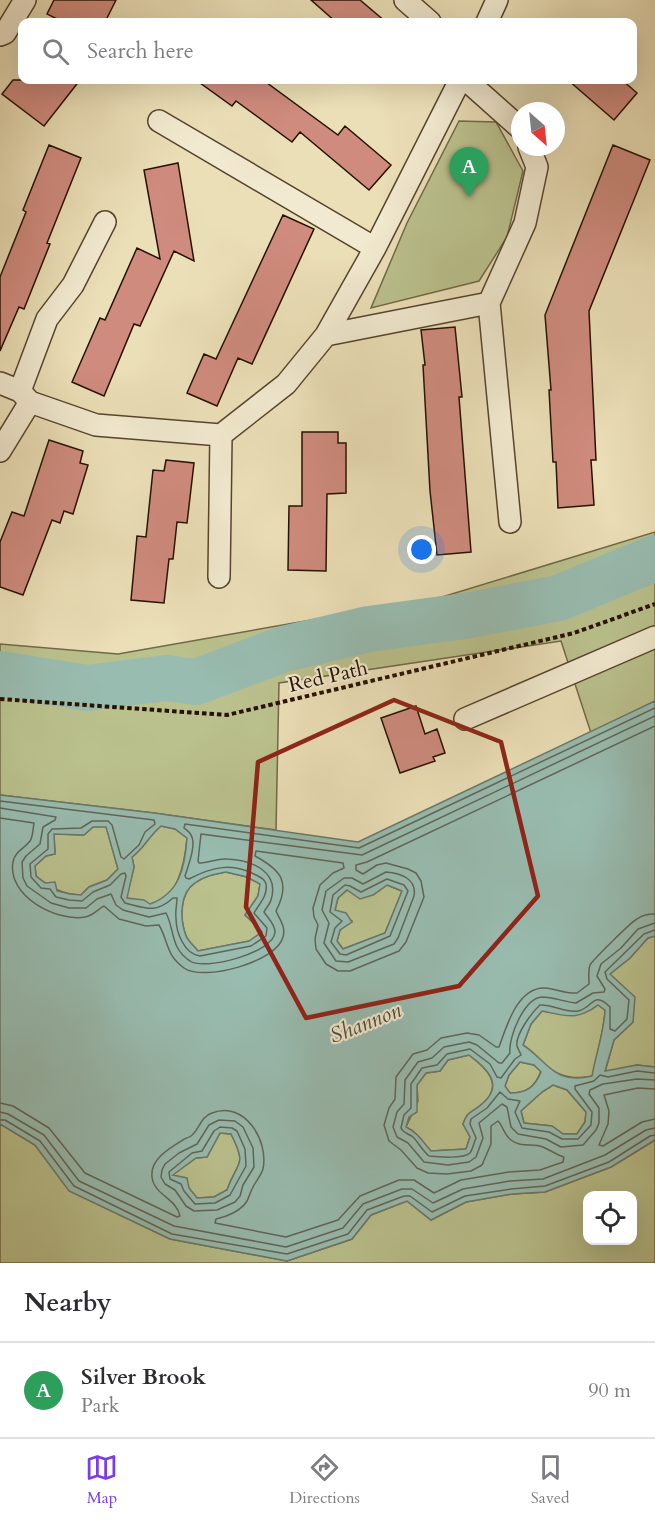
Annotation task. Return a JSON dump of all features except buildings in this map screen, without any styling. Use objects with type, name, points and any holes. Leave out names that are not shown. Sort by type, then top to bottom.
[{"type":"street","points":[[0,35],[4,33],[24,0]]},
{"type":"street","points":[[405,0],[425,18]]},
{"type":"street","points":[[489,18],[497,0]]},
{"type":"street","points":[[0,383],[25,396],[96,425],[221,435],[285,384],[326,335],[375,248],[458,84]]},
{"type":"street","points":[[470,84],[511,120]]},
{"type":"street","points":[[159,122],[375,248]]},
{"type":"street","points":[[510,522],[489,303],[525,223],[537,167],[533,156]]},
{"type":"street","points":[[0,451],[25,396],[46,319],[73,285],[105,222]]},
{"type":"street","points":[[326,335],[489,303]]},
{"type":"street","points":[[219,577],[221,435]]},
{"type":"street","points":[[465,719],[655,637]]},
{"type":"path","name":"Red Path","points":[[0,699],[227,716],[574,633],[655,604]]},
{"type":"highlighted area","points":[[394,700],[501,742],[538,896],[459,986],[306,1018],[246,907],[258,762]]},
{"type":"green space","points":[[459,121],[496,122],[511,149],[511,156],[515,156],[523,171],[507,237],[479,281],[371,308],[407,223]]},
{"type":"green space","points":[[655,532],[655,701],[591,733],[561,641],[279,683],[276,830],[0,795],[0,644],[118,654],[442,597]]},
{"type":"green space","points":[[106,826],[118,869],[107,880],[89,887],[81,895],[57,890],[36,876],[35,866],[46,856],[55,854],[54,834],[84,835],[93,827]]},
{"type":"green space","points":[[161,826],[175,829],[187,838],[178,879],[167,896],[160,902],[147,904],[126,898],[134,867],[132,857]]},
{"type":"green space","points":[[226,872],[247,877],[260,884],[258,896],[245,915],[262,932],[250,941],[198,951],[187,938],[184,930],[182,908],[186,894],[198,881]]},
{"type":"green space","points":[[387,885],[402,891],[385,933],[343,949],[337,941],[340,930],[352,921],[335,910],[338,898],[347,890],[373,895]]},
{"type":"green space","points":[[655,936],[655,1067],[637,1065],[605,1072],[614,1040],[633,1022],[610,974],[630,958],[648,938]]},
{"type":"green space","points":[[598,1005],[605,1010],[593,1076],[579,1078],[561,1075],[549,1068],[523,1045],[531,1024],[542,1011],[564,1015],[578,1014]]},
{"type":"green space","points":[[469,1055],[491,1077],[492,1090],[489,1097],[465,1119],[463,1124],[470,1137],[466,1149],[431,1151],[417,1135],[406,1127],[418,1101],[417,1085],[426,1073],[440,1071],[448,1060]]},
{"type":"green space","points":[[520,1062],[534,1065],[541,1071],[530,1088],[510,1093],[505,1086],[509,1075]]},
{"type":"green space","points":[[553,1085],[567,1090],[586,1112],[585,1122],[577,1134],[563,1134],[552,1126],[524,1123],[521,1111]]},
{"type":"green space","points":[[0,1124],[35,1145],[70,1191],[170,1239],[287,1261],[352,1239],[371,1215],[407,1201],[431,1220],[466,1202],[512,1194],[545,1192],[611,1167],[655,1140],[655,1263],[0,1263]]},
{"type":"green space","points":[[220,1133],[231,1134],[239,1153],[239,1164],[227,1190],[214,1197],[197,1198],[189,1188],[172,1175],[196,1158],[207,1157]]},
{"type":"water","name":"Shannon","points":[[655,701],[655,936],[648,938],[630,958],[610,974],[635,997],[633,1022],[614,1040],[605,1071],[637,1065],[655,1067],[655,1140],[611,1167],[545,1192],[512,1194],[466,1202],[431,1220],[407,1201],[371,1215],[352,1239],[287,1261],[170,1239],[69,1191],[35,1145],[0,1124],[0,795],[154,813],[358,842]],"holes":[[[161,826],[175,829],[187,838],[185,859],[179,878],[168,893],[150,904],[144,900],[127,898],[134,867],[132,857]],[[93,827],[106,827],[118,869],[107,880],[89,887],[81,895],[57,891],[55,882],[45,883],[36,876],[35,866],[46,856],[55,854],[54,834],[84,835]],[[226,872],[247,877],[260,884],[258,896],[245,915],[262,932],[249,941],[198,951],[187,938],[184,930],[182,907],[190,887],[206,877]],[[387,885],[402,891],[385,933],[343,949],[337,941],[340,930],[352,922],[346,913],[335,910],[338,898],[347,890],[360,899],[373,895]],[[598,1005],[605,1010],[592,1076],[579,1078],[560,1075],[523,1045],[531,1024],[542,1011],[565,1016],[583,1013]],[[469,1055],[482,1065],[491,1077],[493,1084],[489,1097],[469,1114],[463,1124],[470,1137],[466,1149],[431,1151],[417,1135],[406,1127],[409,1117],[417,1112],[417,1085],[426,1073],[440,1071],[448,1060]],[[520,1062],[534,1065],[541,1072],[536,1082],[521,1092],[510,1093],[505,1086],[509,1075]],[[553,1085],[567,1090],[586,1112],[585,1122],[577,1134],[563,1134],[552,1126],[524,1123],[521,1111]],[[220,1133],[231,1134],[240,1159],[227,1190],[214,1197],[197,1198],[189,1188],[187,1178],[173,1175],[196,1158],[207,1157]]]},
{"type":"waterway","points":[[0,674],[87,688],[167,678],[196,682],[284,649],[369,629],[465,616],[559,598],[655,558]]},
{"type":"place","name":"Silver Brook","points":[[469,197]]}]
